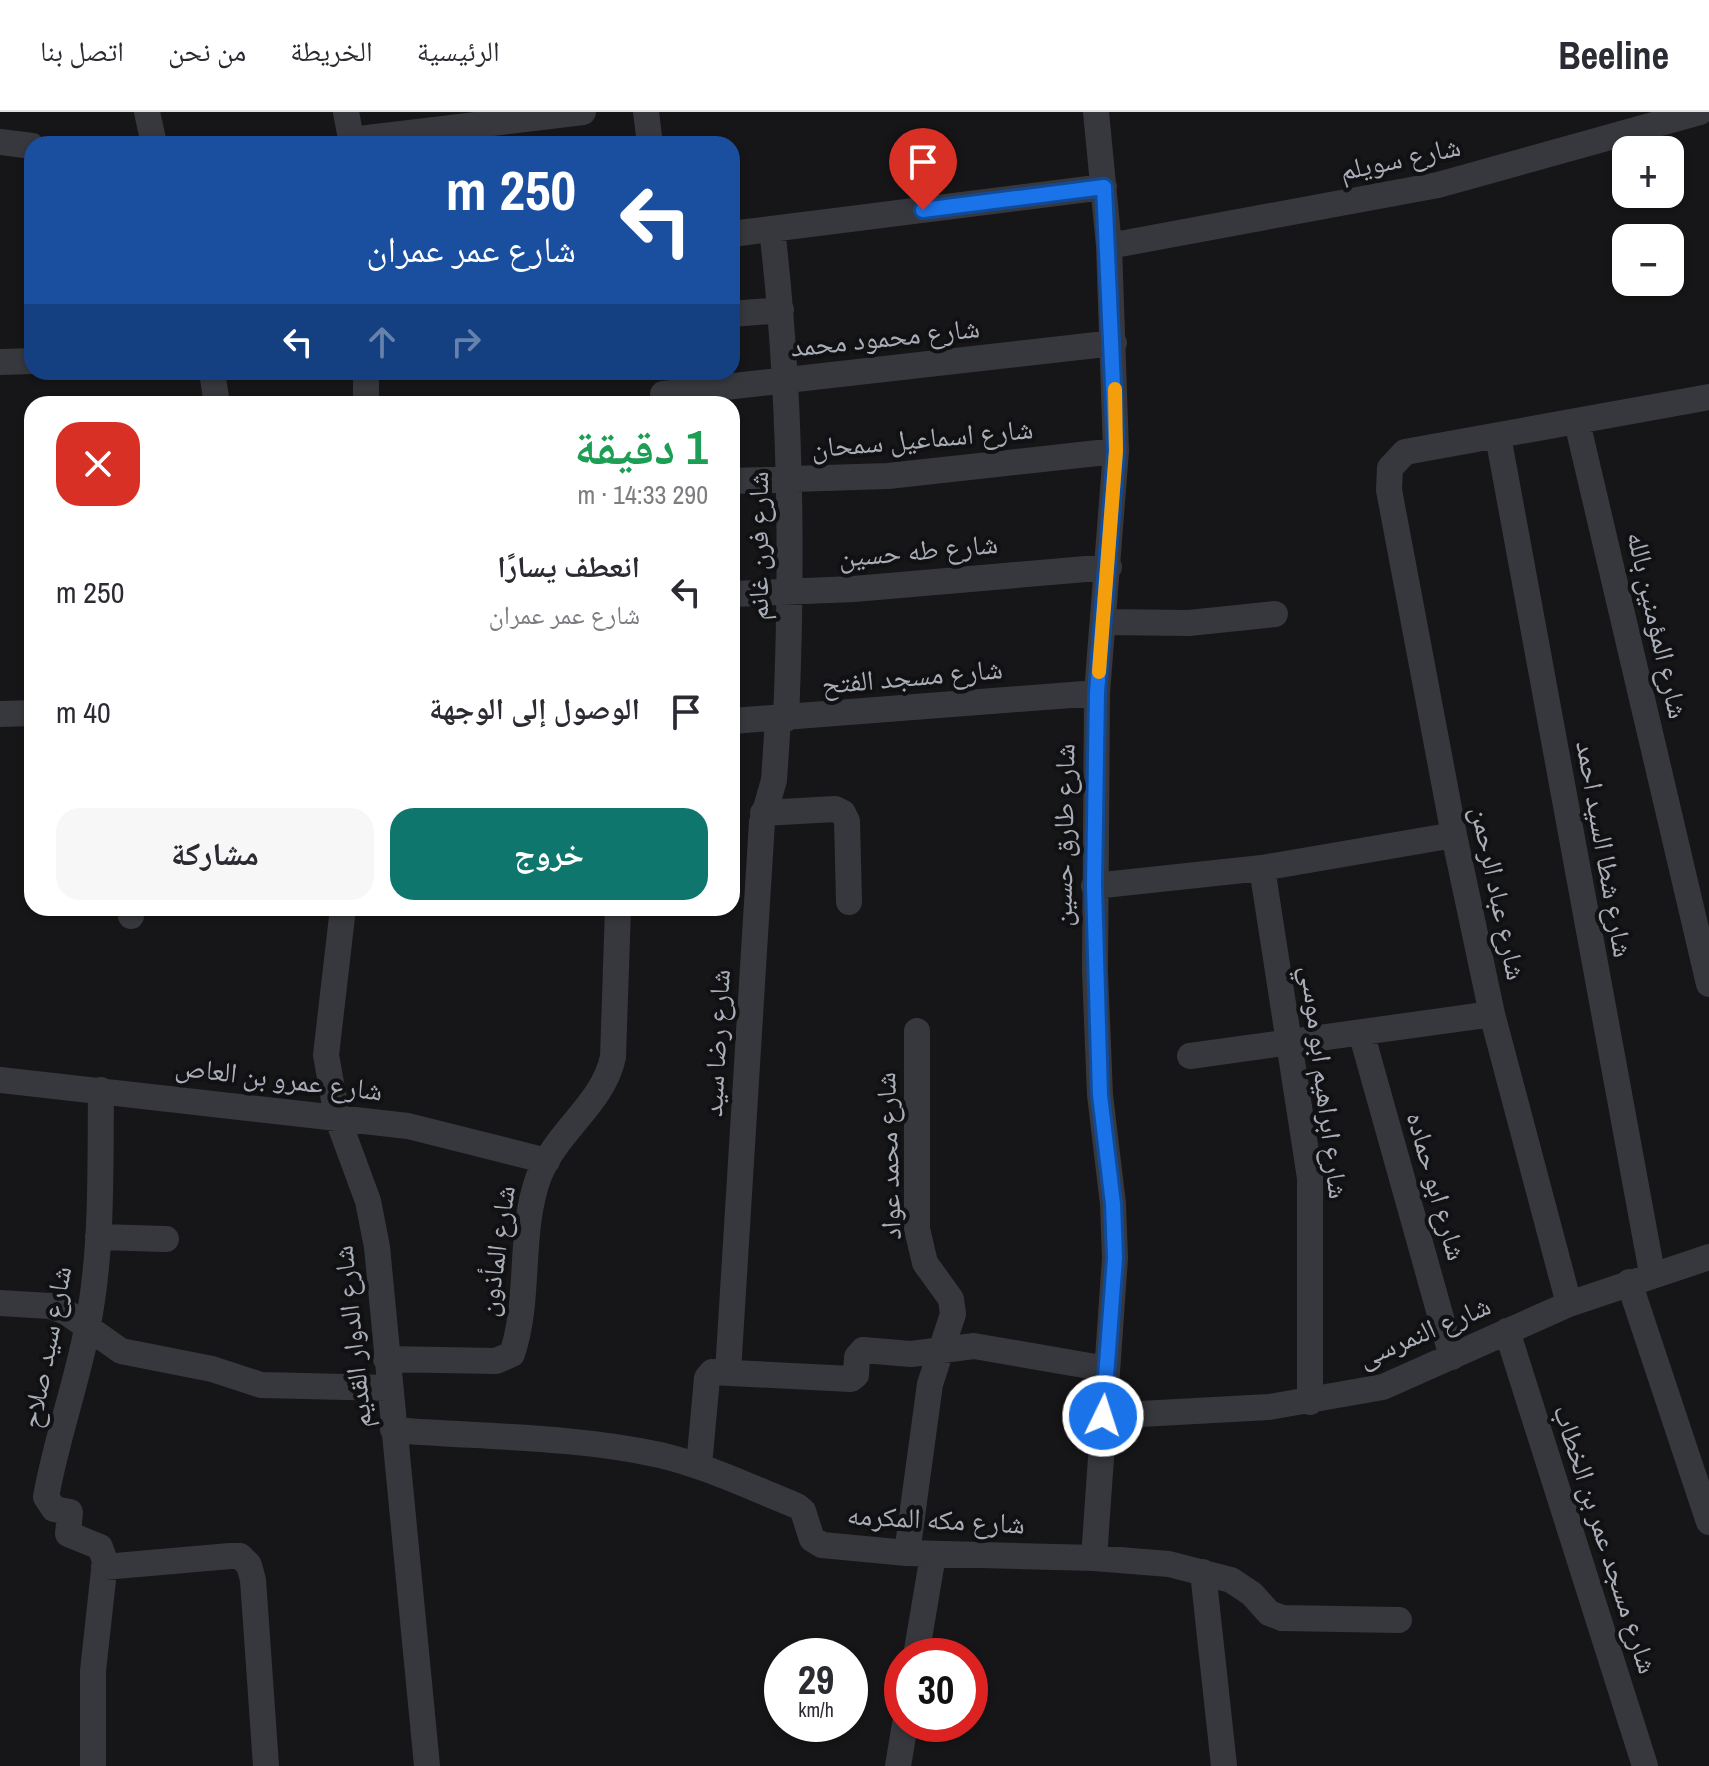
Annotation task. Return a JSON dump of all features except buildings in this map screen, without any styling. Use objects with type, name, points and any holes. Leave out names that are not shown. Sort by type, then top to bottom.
[{"type":"street","points":[[147,112],[152,136]]},
{"type":"street","points":[[346,112],[350,136]]},
{"type":"street","points":[[397,136],[583,112]]},
{"type":"street","points":[[646,112],[649,136]]},
{"type":"street","name":"شارع طارق حسين","points":[[1094,1558],[1115,1258],[1113,1204],[1100,1095],[1094,886],[1097,693],[1116,451],[1109,246],[1096,112]]},
{"type":"street","name":"شارع سويلم","points":[[1109,246],[1438,185],[1664,118],[1700,112]]},
{"type":"street","points":[[0,142],[24,145]]},
{"type":"street","points":[[740,233],[1104,187]]},
{"type":"street","name":"شارع فرن غانم","points":[[772,229],[781,310],[791,481],[791,593],[782,719]]},
{"type":"street","points":[[740,313],[781,310]]},
{"type":"street","name":"شارع محمود محمد","points":[[663,394],[1114,343]]},
{"type":"street","points":[[0,362],[24,361]]},
{"type":"street","points":[[1498,436],[1709,397]]},
{"type":"street","name":"شارع المؤمنين بالله","points":[[1577,422],[1709,984]]},
{"type":"street","name":"شارع عباد الرحمن","points":[[1498,436],[1405,452],[1390,468],[1389,490],[1454,835],[1492,1014],[1569,1304]]},
{"type":"street","name":"شارع شطا السيد احمد","points":[[1498,436],[1640,1278],[1709,1522]]},
{"type":"street","name":"شارع اسماعيل سمحان","points":[[740,481],[888,476],[1116,451]]},
{"type":"street","name":"شارع طه حسين","points":[[740,594],[791,593],[1109,567]]},
{"type":"street","points":[[1103,622],[1189,623],[1275,614]]},
{"type":"street","name":"شارع مسجد الفتح","points":[[740,721],[1097,693]]},
{"type":"street","points":[[0,714],[24,713]]},
{"type":"street","name":"شارع رضا سيد","points":[[728,1372],[763,813],[774,780],[782,719]]},
{"type":"street","points":[[763,813],[835,809],[843,813],[847,821],[849,902]]},
{"type":"street","points":[[1094,886],[1262,868],[1454,835]]},
{"type":"street","name":"شارع ابراهيم ابو موسي","points":[[1262,868],[1310,1178],[1310,1402]]},
{"type":"street","name":"شارع الدوار القديم","points":[[342,916],[326,1055],[337,1117],[368,1201],[377,1247],[427,1766]]},
{"type":"street","name":"شارع المأذون","points":[[386,1359],[496,1361],[512,1354],[538,1179],[556,1141],[598,1095],[608,1077],[613,1057],[618,916]]},
{"type":"street","points":[[1190,1056],[1492,1014]]},
{"type":"street","name":"شارع محمد عواد","points":[[917,1031],[917,1229],[925,1263],[951,1299],[953,1314],[930,1384],[917,1638]]},
{"type":"street","name":"شارع ابو حماده","points":[[1361,1032],[1452,1357]]},
{"type":"street","name":"شارع عمرو بن العاص","points":[[0,1080],[422,1129],[547,1161]]},
{"type":"street","name":"شارع سيد صلاح","points":[[101,1090],[98,1237],[88,1328],[46,1497],[54,1509],[70,1512],[68,1534],[100,1547],[104,1567]]},
{"type":"street","points":[[98,1237],[166,1239]]},
{"type":"street","name":"شارع النمرسى","points":[[1103,1416],[1190,1413],[1310,1402],[1383,1387],[1569,1304],[1709,1257]]},
{"type":"street","points":[[0,1303],[50,1306],[66,1312],[121,1351],[212,1369],[261,1385],[389,1388]]},
{"type":"street","name":"شارع مسجد عمر بن الخطاب","points":[[1507,1331],[1645,1766]]},
{"type":"street","points":[[699,1466],[707,1378],[712,1372],[851,1379],[856,1375],[857,1357],[863,1350],[911,1354],[974,1346],[1107,1369]]},
{"type":"street","name":"شارع مكه المكرمه","points":[[393,1430],[621,1448],[699,1466],[797,1506],[803,1511],[809,1534],[816,1543],[920,1554],[1094,1558],[1169,1564],[1231,1580],[1275,1617],[1399,1620]]},
{"type":"street","points":[[93,1766],[93,1671],[104,1567],[230,1556],[240,1556],[249,1565],[253,1580],[266,1766]]},
{"type":"street","points":[[1203,1572],[1224,1766]]},
{"type":"street","points":[[898,1766],[902,1742]]},
{"type":"slow traffic","points":[[1099,672],[1116,451],[1115,389]]},
{"type":"route","points":[[923,210],[1104,187],[1114,343],[1116,451],[1097,693],[1094,886],[1100,1095],[1113,1204],[1115,1258],[1103,1416]]}]
